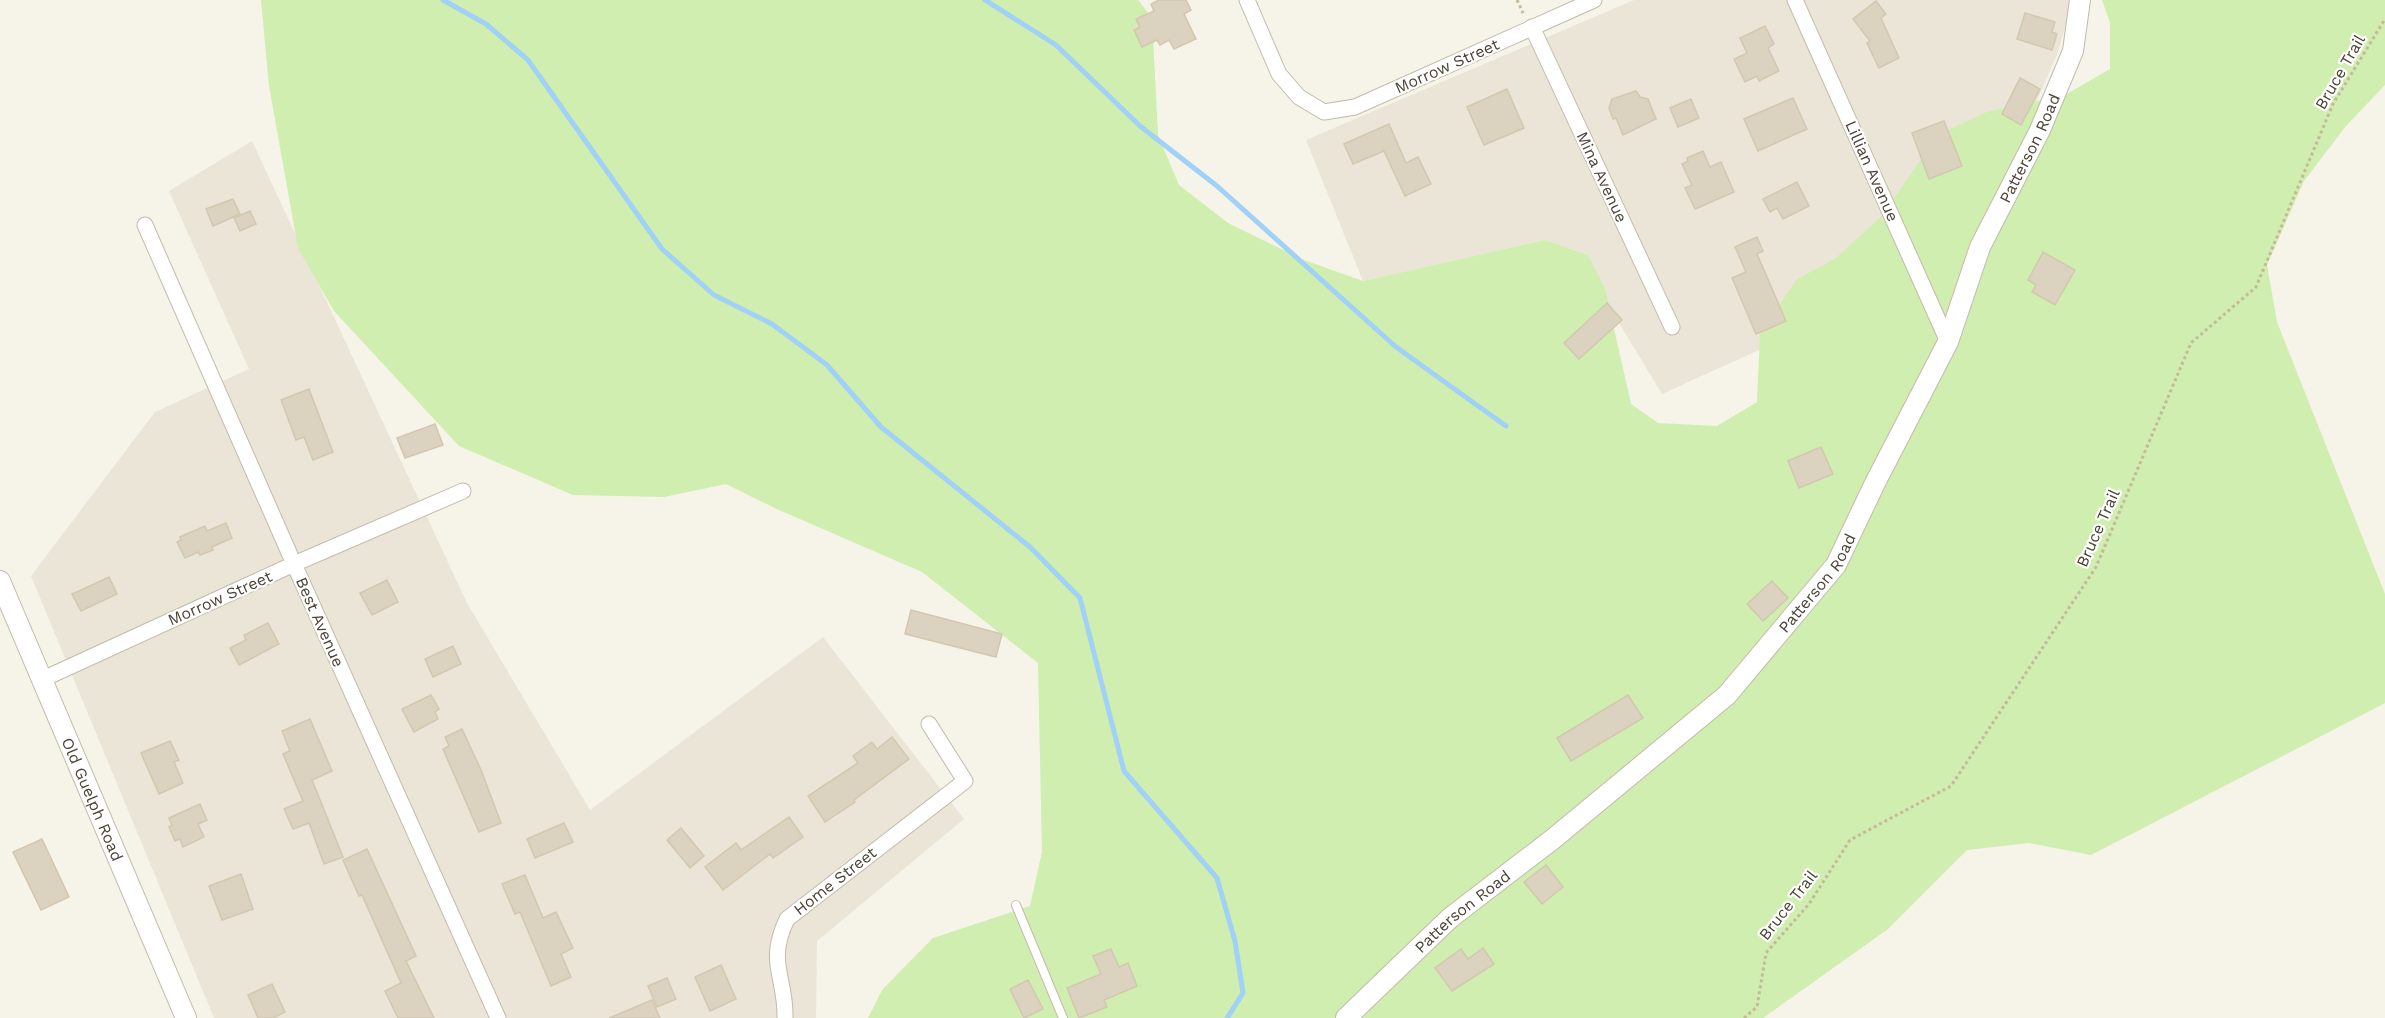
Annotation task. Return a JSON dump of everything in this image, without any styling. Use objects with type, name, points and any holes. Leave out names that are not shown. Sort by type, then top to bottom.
[{"type":"street","name":"Morrow Street","points":[[1248,0],[1279,74],[1299,97],[1324,112],[1355,107],[1594,0]]},
{"type":"street","name":"Lillian Avenue","points":[[1795,0],[1948,342]]},
{"type":"street","name":"Patterson Road","points":[[1346,1018],[1450,918],[1553,839],[1727,695],[1836,565],[1875,483],[1948,342],[1980,247],[2040,130],[2073,51],[2080,0]]},
{"type":"street","name":"Mina Avenue","points":[[1532,27],[1672,327]]},
{"type":"street","name":"Best Avenue","points":[[145,225],[498,1018]]},
{"type":"street","name":"Morrow Street","points":[[43,678],[294,564],[463,491]]},
{"type":"street","name":"Old Guelph Road","points":[[0,581],[186,1018]]},
{"type":"street","name":"Home Street","points":[[785,1018],[775,957],[779,935],[787,919],[965,781],[929,724]]},
{"type":"lane","points":[[1016,905],[1063,1018]]},
{"type":"path","name":"Bruce Trail","points":[[1744,1018],[1757,1007],[1766,953],[1809,904],[1850,840],[1951,786],[2096,567],[2192,343],[2256,287],[2333,104],[2385,19]]},
{"type":"shaded area","points":[[1634,0],[2068,0],[2071,6],[2058,52],[2020,140],[1825,320],[1662,394],[1607,303],[1588,255],[1545,240],[1363,281],[1306,140]]},
{"type":"shaded area","points":[[252,141],[467,603],[590,810],[823,637],[964,819],[817,941],[816,1018],[214,1018],[31,576],[155,412],[249,369],[169,191]]},
{"type":"green space","points":[[261,0],[1138,0],[1152,18],[1158,135],[1179,185],[1228,223],[1304,260],[1363,281],[1545,240],[1588,255],[1605,289],[1631,404],[1658,423],[1717,426],[1757,402],[1760,335],[1796,280],[1836,258],[1882,216],[1921,159],[1950,129],[1987,112],[2065,95],[2110,69],[2110,23],[2102,0],[2385,0],[2385,85],[2346,126],[2304,181],[2267,265],[2277,322],[2385,594],[2385,703],[2091,855],[2029,843],[1967,850],[1888,929],[1763,1018],[868,1018],[882,990],[933,938],[1030,906],[1042,852],[1038,663],[922,572],[779,510],[726,484],[664,497],[573,495],[459,446],[334,311],[298,248],[269,86]]},
{"type":"building","points":[[1159,0],[1186,0],[1191,10],[1184,14],[1196,39],[1174,49],[1169,40],[1160,45],[1157,40],[1142,47],[1134,30],[1140,27],[1136,19],[1154,11],[1151,4]]},
{"type":"building","points":[[1876,1],[1886,14],[1881,18],[1899,58],[1879,68],[1867,43],[1870,41],[1853,19]]},
{"type":"building","points":[[2025,13],[2055,22],[2052,32],[2057,34],[2052,50],[2017,39]]},
{"type":"building","points":[[1765,26],[1774,44],[1768,48],[1779,71],[1759,81],[1757,76],[1745,82],[1734,59],[1747,53],[1740,38]]},
{"type":"building","points":[[2020,78],[2040,89],[2021,125],[2002,114]]},
{"type":"building","points":[[1507,89],[1524,128],[1484,145],[1467,107]]},
{"type":"building","points":[[1636,91],[1640,97],[1648,99],[1656,119],[1623,135],[1609,108],[1612,99]]},
{"type":"building","points":[[1793,98],[1807,129],[1758,151],[1744,119]]},
{"type":"building","points":[[1691,99],[1699,118],[1678,127],[1670,108]]},
{"type":"building","points":[[1944,121],[1962,166],[1929,179],[1912,133]]},
{"type":"building","points":[[1389,124],[1406,163],[1418,157],[1431,184],[1405,196],[1384,151],[1353,164],[1344,144]]},
{"type":"building","points":[[1703,151],[1710,167],[1721,162],[1734,192],[1695,209],[1685,188],[1692,185],[1682,164],[1688,161],[1687,158]]},
{"type":"building","points":[[1797,182],[1809,206],[1783,219],[1777,208],[1770,212],[1763,199]]},
{"type":"building","points":[[233,199],[240,214],[213,226],[206,209]]},
{"type":"building","points":[[250,211],[256,224],[240,231],[234,218]]},
{"type":"building","points":[[1757,237],[1763,251],[1757,254],[1786,321],[1756,334],[1732,278],[1746,272],[1735,247]]},
{"type":"building","points":[[2043,252],[2075,270],[2055,305],[2032,292],[2036,285],[2028,280]]},
{"type":"building","points":[[1607,303],[1622,320],[1579,359],[1564,343]]},
{"type":"building","points":[[309,389],[333,452],[313,460],[304,437],[296,440],[281,400]]},
{"type":"building","points":[[435,424],[443,445],[405,458],[397,438]]},
{"type":"building","points":[[1821,447],[1833,474],[1799,488],[1788,461]]},
{"type":"building","points":[[226,523],[232,538],[212,547],[213,550],[200,555],[198,552],[185,558],[177,542],[181,540],[180,537],[205,526],[207,531]]},
{"type":"building","points":[[109,577],[117,594],[81,611],[72,594]]},
{"type":"building","points":[[387,580],[398,602],[372,615],[360,593]]},
{"type":"building","points":[[1772,581],[1788,598],[1763,621],[1747,604]]},
{"type":"building","points":[[911,610],[1002,634],[996,657],[905,634]]},
{"type":"building","points":[[268,623],[279,644],[239,665],[230,648],[246,640],[244,635]]},
{"type":"building","points":[[453,646],[461,664],[433,677],[425,659]]},
{"type":"building","points":[[431,695],[439,709],[435,712],[438,719],[414,732],[402,709]]},
{"type":"building","points":[[1628,695],[1643,718],[1571,761],[1557,738]]},
{"type":"building","points":[[310,719],[332,771],[312,780],[343,857],[324,864],[309,823],[293,829],[284,809],[303,801],[283,754],[290,751],[282,731]]},
{"type":"building","points":[[462,729],[481,770],[501,823],[479,832],[443,749],[449,746],[445,737]]},
{"type":"building","points":[[892,737],[909,759],[854,800],[855,802],[825,822],[808,796],[858,763],[853,756],[872,742],[877,749]]},
{"type":"building","points":[[170,741],[179,760],[174,762],[183,783],[159,794],[141,753]]},
{"type":"building","points":[[200,804],[207,820],[198,824],[204,837],[183,847],[180,839],[175,841],[169,827],[172,826],[169,818]]},
{"type":"building","points":[[789,817],[803,837],[773,858],[770,854],[723,890],[705,867],[736,843],[741,850]]},
{"type":"building","points":[[564,823],[573,842],[535,858],[527,839]]},
{"type":"building","points":[[681,828],[704,856],[690,868],[667,840]]},
{"type":"building","points":[[42,839],[69,897],[41,910],[13,852]]},
{"type":"building","points":[[367,849],[416,956],[406,961],[434,1018],[398,1018],[385,991],[401,983],[362,895],[359,896],[343,860]]},
{"type":"building","points":[[1546,865],[1563,887],[1542,904],[1524,882]]},
{"type":"building","points":[[241,874],[253,909],[222,920],[209,886]]},
{"type":"building","points":[[525,875],[543,918],[556,912],[573,948],[561,954],[571,977],[551,986],[520,912],[515,914],[502,884]]},
{"type":"building","points":[[1483,948],[1494,964],[1452,991],[1435,968],[1461,949],[1468,959]]},
{"type":"building","points":[[1111,949],[1119,967],[1128,963],[1137,986],[1104,1000],[1107,1007],[1079,1018],[1067,988],[1101,974],[1093,956]]},
{"type":"building","points":[[721,965],[736,999],[710,1011],[695,977]]},
{"type":"building","points":[[667,978],[676,999],[657,1007],[648,986]]},
{"type":"building","points":[[1028,980],[1043,1009],[1024,1018],[1010,989]]},
{"type":"building","points":[[272,984],[285,1012],[273,1018],[258,1018],[248,995]]},
{"type":"building","points":[[652,1000],[660,1018],[609,1018]]},
{"type":"waterway","points":[[443,0],[486,24],[528,60],[662,249],[714,295],[772,324],[827,365],[881,427],[1030,547],[1080,598],[1124,771],[1217,878],[1235,941],[1243,993],[1227,1018]]},
{"type":"waterway","points":[[985,0],[1056,45],[1140,126],[1217,186],[1396,347],[1506,426]]}]
